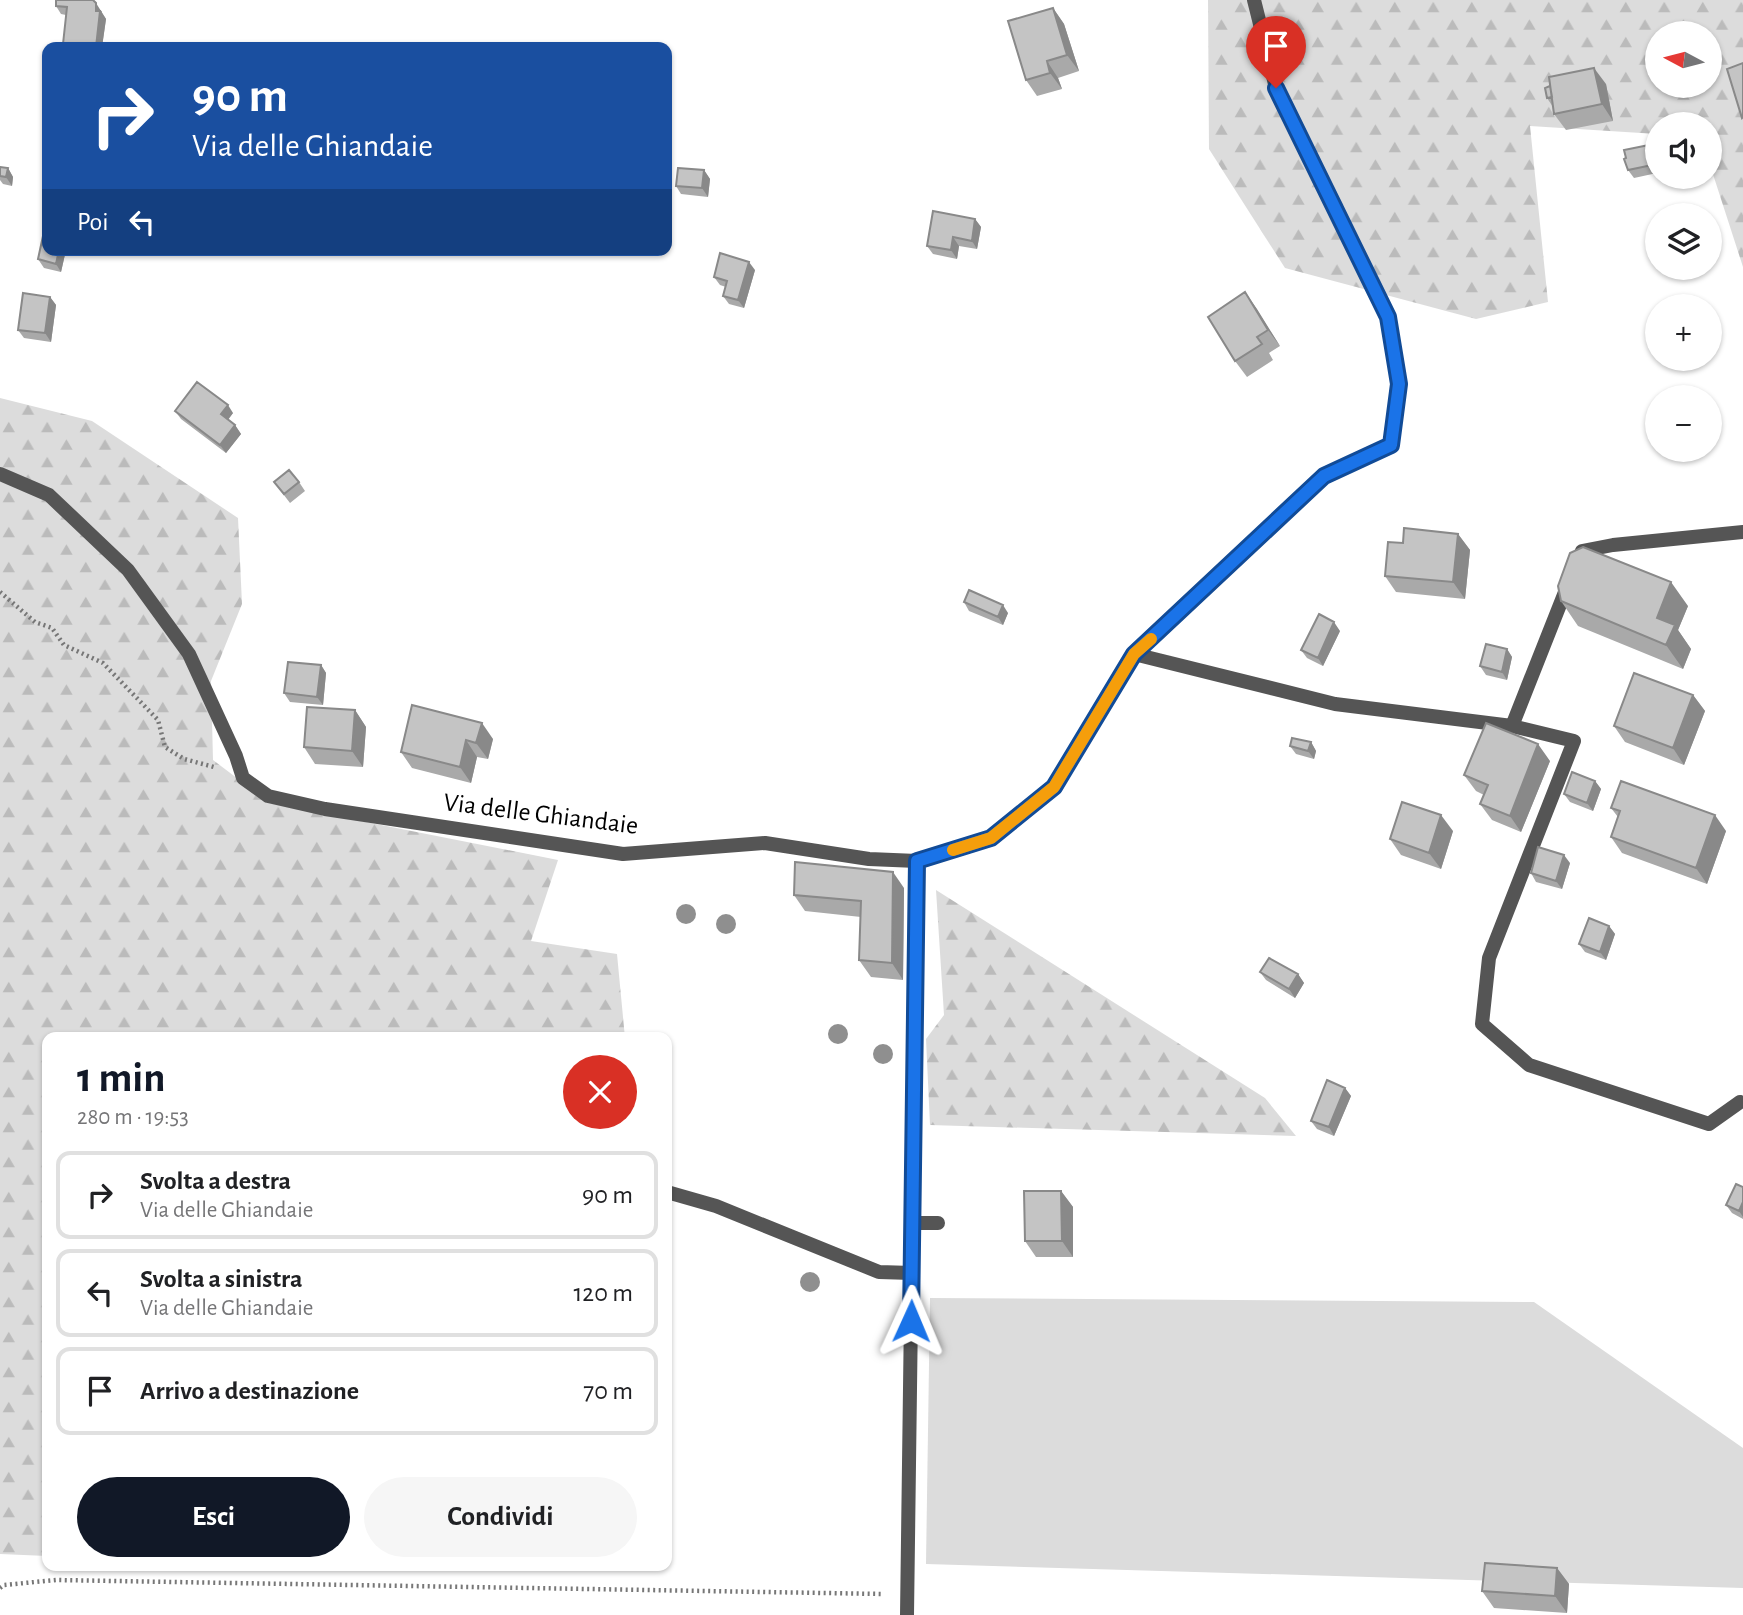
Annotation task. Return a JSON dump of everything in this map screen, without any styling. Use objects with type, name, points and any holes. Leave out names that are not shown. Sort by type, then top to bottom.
[{"type":"street","name":"Via delle Ghiandaie","points":[[0,474],[49,495],[128,570],[190,654],[236,756],[243,778],[268,796],[325,809],[623,854],[765,843],[869,859],[917,861],[991,838],[1054,787],[1134,654],[1324,476],[1391,445],[1399,384],[1388,317],[1276,88],[1254,0]]},
{"type":"street","points":[[1513,726],[1582,551],[1613,545],[1743,532]]},
{"type":"street","points":[[1134,654],[1335,704],[1513,726],[1574,741],[1489,958],[1482,1024],[1529,1065],[1709,1124],[1740,1102]]},
{"type":"street","points":[[907,1615],[917,861]]},
{"type":"street","points":[[672,1193],[716,1206],[879,1272],[912,1273]]},
{"type":"street","points":[[912,1223],[938,1223]]},
{"type":"path","points":[[0,592],[35,622],[52,628],[64,645],[103,663],[158,720],[165,747],[184,759],[226,769]]},
{"type":"path","points":[[0,1588],[4,1585],[55,1580],[908,1595]]},
{"type":"green space","points":[[1208,0],[1743,0],[1743,267],[1718,189],[1722,189],[1722,112],[1645,112],[1645,133],[1530,126],[1548,302],[1476,319],[1285,268],[1209,149]]},
{"type":"green space","points":[[0,398],[92,421],[238,518],[242,604],[211,681],[213,760],[270,803],[558,860],[531,941],[617,954],[624,1032],[42,1032],[42,1556],[0,1554]]},
{"type":"green space","points":[[936,890],[1265,1098],[1296,1136],[930,1125],[926,1039],[944,1015]]},
{"type":"green space","points":[[930,1298],[1534,1302],[1743,1448],[1743,1588],[926,1564]]},
{"type":"building","points":[[56,0],[93,0],[96,3],[96,11],[100,11],[97,42],[63,42],[67,7],[56,6]]},
{"type":"building","points":[[1053,8],[1067,55],[1047,61],[1050,73],[1026,80],[1008,21]]},
{"type":"building","points":[[1743,63],[1743,117],[1742,118],[1727,69]]},
{"type":"building","points":[[1594,68],[1602,104],[1554,114],[1549,77]]},
{"type":"building","points":[[1550,86],[1552,97],[1547,98],[1545,88]]},
{"type":"building","points":[[1645,146],[1645,166],[1628,170],[1624,150]]},
{"type":"building","points":[[0,167],[8,168],[6,177],[0,176]]},
{"type":"building","points":[[678,168],[704,170],[702,188],[676,186]]},
{"type":"building","points":[[933,211],[975,219],[972,241],[953,237],[951,250],[927,246]]},
{"type":"building","points":[[42,241],[42,256],[58,256],[56,264],[38,259]]},
{"type":"building","points":[[720,253],[749,262],[738,300],[723,296],[727,281],[714,277]]},
{"type":"building","points":[[1245,292],[1268,330],[1257,337],[1262,344],[1235,361],[1208,317]]},
{"type":"building","points":[[23,293],[50,297],[45,333],[18,330]]},
{"type":"building","points":[[197,382],[228,405],[221,414],[235,425],[220,445],[175,411]]},
{"type":"building","points":[[289,470],[299,482],[284,494],[274,482]]},
{"type":"building","points":[[1404,528],[1458,534],[1453,582],[1385,576],[1388,542],[1403,543]]},
{"type":"building","points":[[1583,547],[1671,582],[1657,618],[1675,625],[1666,645],[1561,601],[1558,586],[1570,553]]},
{"type":"building","points":[[969,590],[1003,605],[998,617],[964,602]]},
{"type":"building","points":[[1319,614],[1334,622],[1318,658],[1301,650]]},
{"type":"building","points":[[1486,644],[1507,649],[1502,672],[1480,666]]},
{"type":"building","points":[[288,662],[321,665],[317,697],[284,693]]},
{"type":"building","points":[[1634,673],[1693,695],[1673,748],[1614,726]]},
{"type":"building","points":[[412,705],[482,723],[476,743],[466,740],[460,767],[401,752]]},
{"type":"building","points":[[307,707],[355,710],[352,751],[304,747]]},
{"type":"building","points":[[1486,723],[1538,744],[1510,816],[1480,804],[1488,785],[1464,775]]},
{"type":"building","points":[[1292,738],[1311,742],[1308,751],[1290,746]]},
{"type":"building","points":[[1572,772],[1595,781],[1587,803],[1564,794]]},
{"type":"building","points":[[1621,781],[1715,815],[1696,868],[1611,837],[1620,811],[1611,808]]},
{"type":"building","points":[[1402,802],[1441,815],[1429,853],[1390,839]]},
{"type":"building","points":[[1538,847],[1564,855],[1556,881],[1531,873]]},
{"type":"building","points":[[795,862],[893,872],[892,963],[859,960],[861,901],[794,895]]},
{"type":"building","points":[[1589,918],[1609,926],[1600,952],[1579,944]]},
{"type":"building","points":[[1269,958],[1298,974],[1289,989],[1260,972]]},
{"type":"building","points":[[1327,1080],[1345,1088],[1329,1127],[1311,1121]]},
{"type":"building","points":[[1736,1184],[1743,1187],[1743,1202],[1739,1211],[1726,1205]]},
{"type":"building","points":[[1024,1191],[1061,1191],[1062,1241],[1025,1241]]},
{"type":"building","points":[[1485,1563],[1557,1568],[1555,1596],[1482,1591]]},
{"type":"slow traffic","points":[[953,850],[991,838],[1054,787],[1134,654],[1151,639]]},
{"type":"route","points":[[911,1321],[917,861],[991,838],[1054,787],[1134,654],[1324,476],[1391,445],[1399,384],[1388,317],[1276,88]]}]
